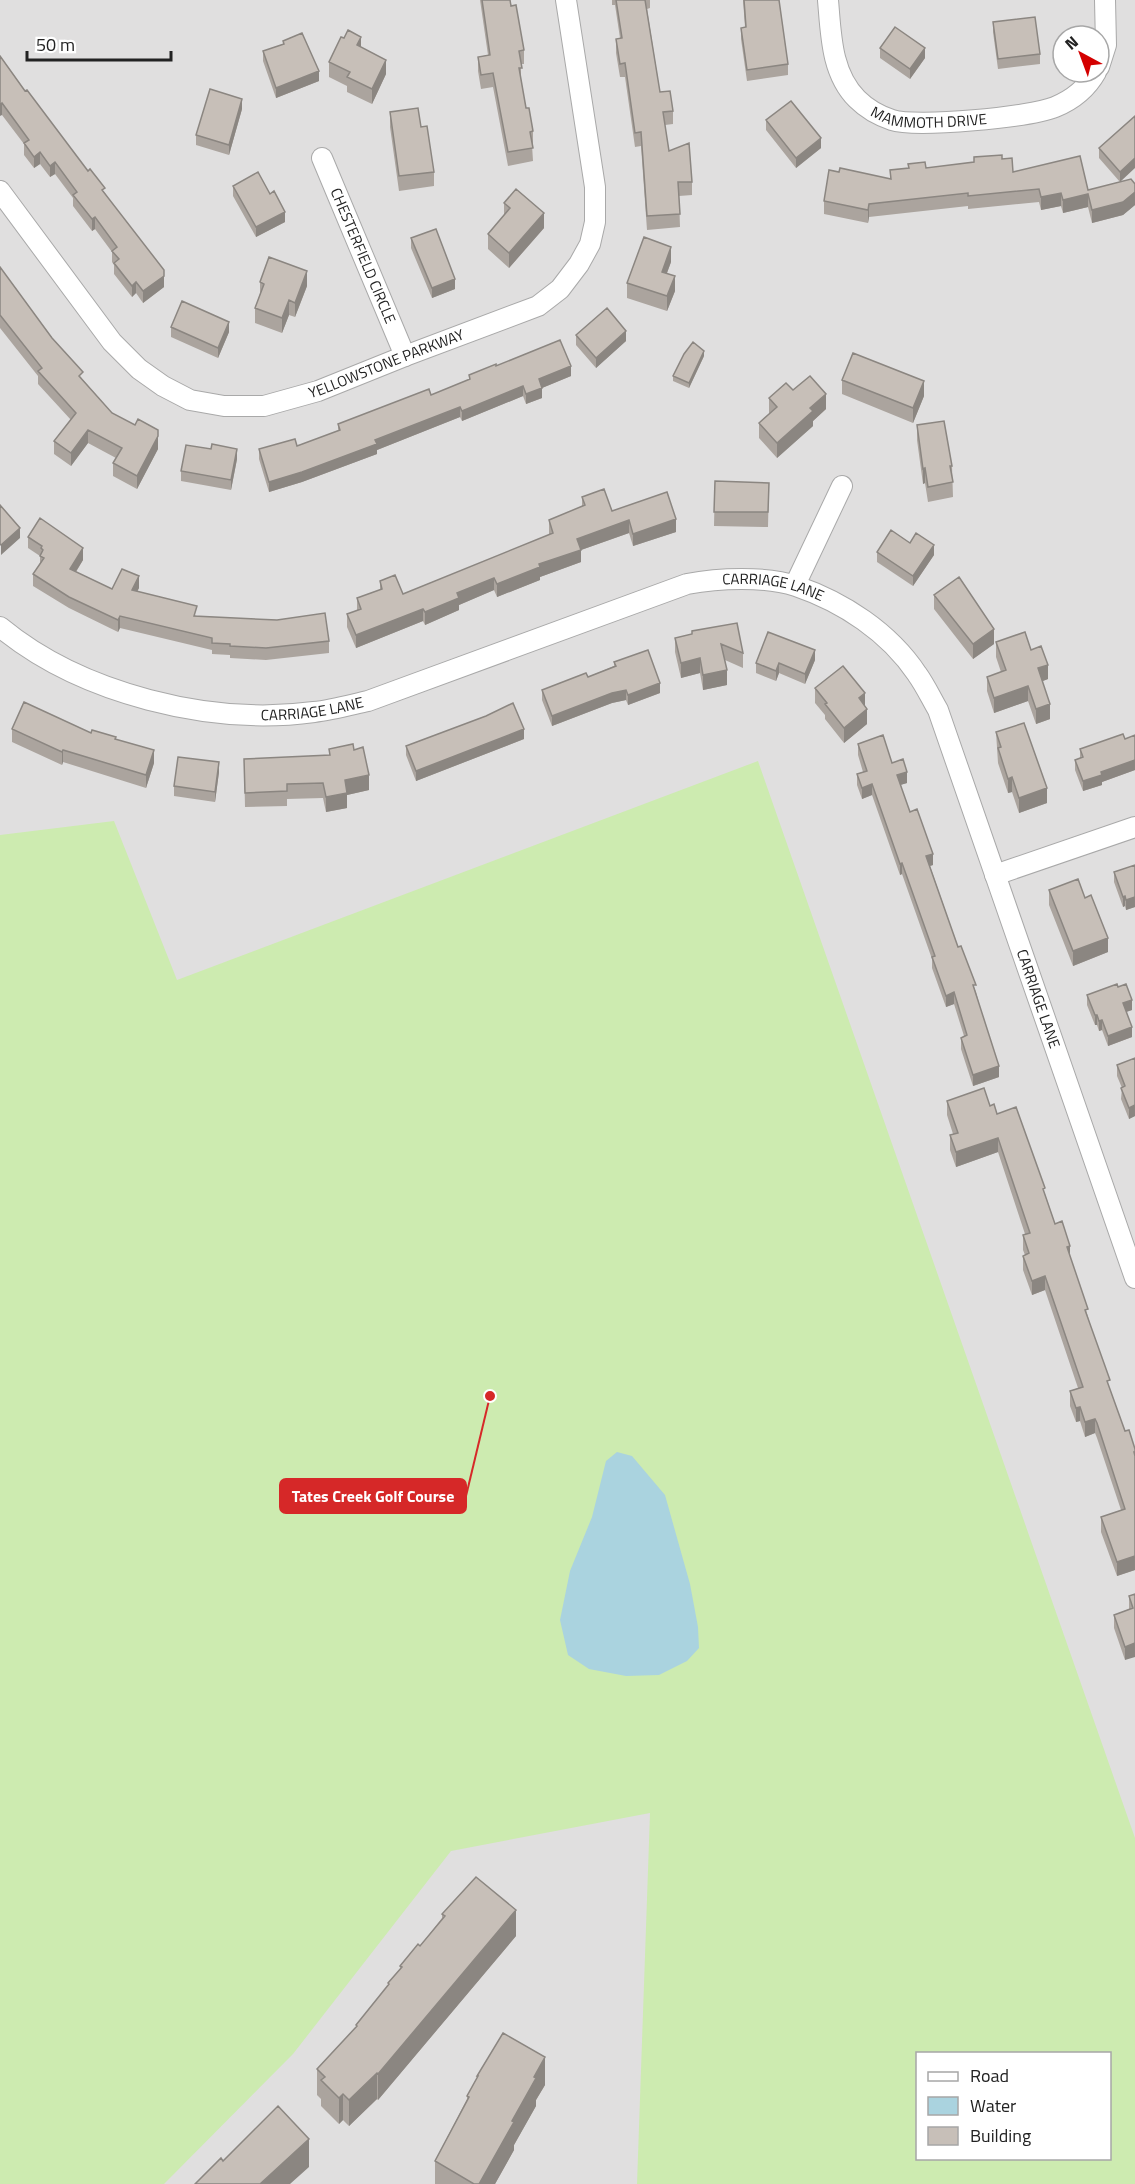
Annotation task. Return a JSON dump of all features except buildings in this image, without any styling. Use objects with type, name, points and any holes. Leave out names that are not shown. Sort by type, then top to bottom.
[{"type":"street","name":"YELLOWSTONE PARKWAY","points":[[0,191],[112,342],[139,369],[163,386],[190,400],[224,406],[264,406],[318,392],[405,356],[538,306],[560,289],[579,264],[590,244],[595,222],[596,187],[566,0]]},
{"type":"street","name":"MAMMOTH DRIVE","points":[[828,0],[836,64],[844,83],[871,110],[892,121],[916,124],[1031,114],[1055,107],[1076,95],[1088,84]]},
{"type":"street","points":[[1105,0],[1106,24]]},
{"type":"street","name":"CHESTERFIELD CIRCLE","points":[[322,158],[405,356]]},
{"type":"street","points":[[795,585],[843,486]]},
{"type":"street","name":"CARRIAGE LANE","points":[[0,627],[55,664],[144,699],[203,710],[256,715],[314,712],[368,701],[687,584],[707,580],[732,579],[795,585],[835,602],[873,626],[896,648],[917,673],[938,710],[1135,1278]]},
{"type":"street","points":[[995,875],[1135,827]]},
{"type":"shaded area","points":[[0,0],[1135,0],[1135,2184],[0,2184]]},
{"type":"green space","points":[[758,761],[1135,1838],[1135,2184],[637,2184],[650,1813],[451,1851],[293,2054],[164,2184],[0,2184],[0,835],[114,821],[177,980]]},
{"type":"water","points":[[617,1452],[632,1456],[665,1495],[690,1584],[698,1627],[699,1648],[687,1661],[659,1675],[626,1676],[589,1669],[568,1655],[560,1620],[570,1571],[592,1517],[606,1461]]},
{"type":"place","name":"Tates Creek Golf Course","points":[[490,1396]]}]
